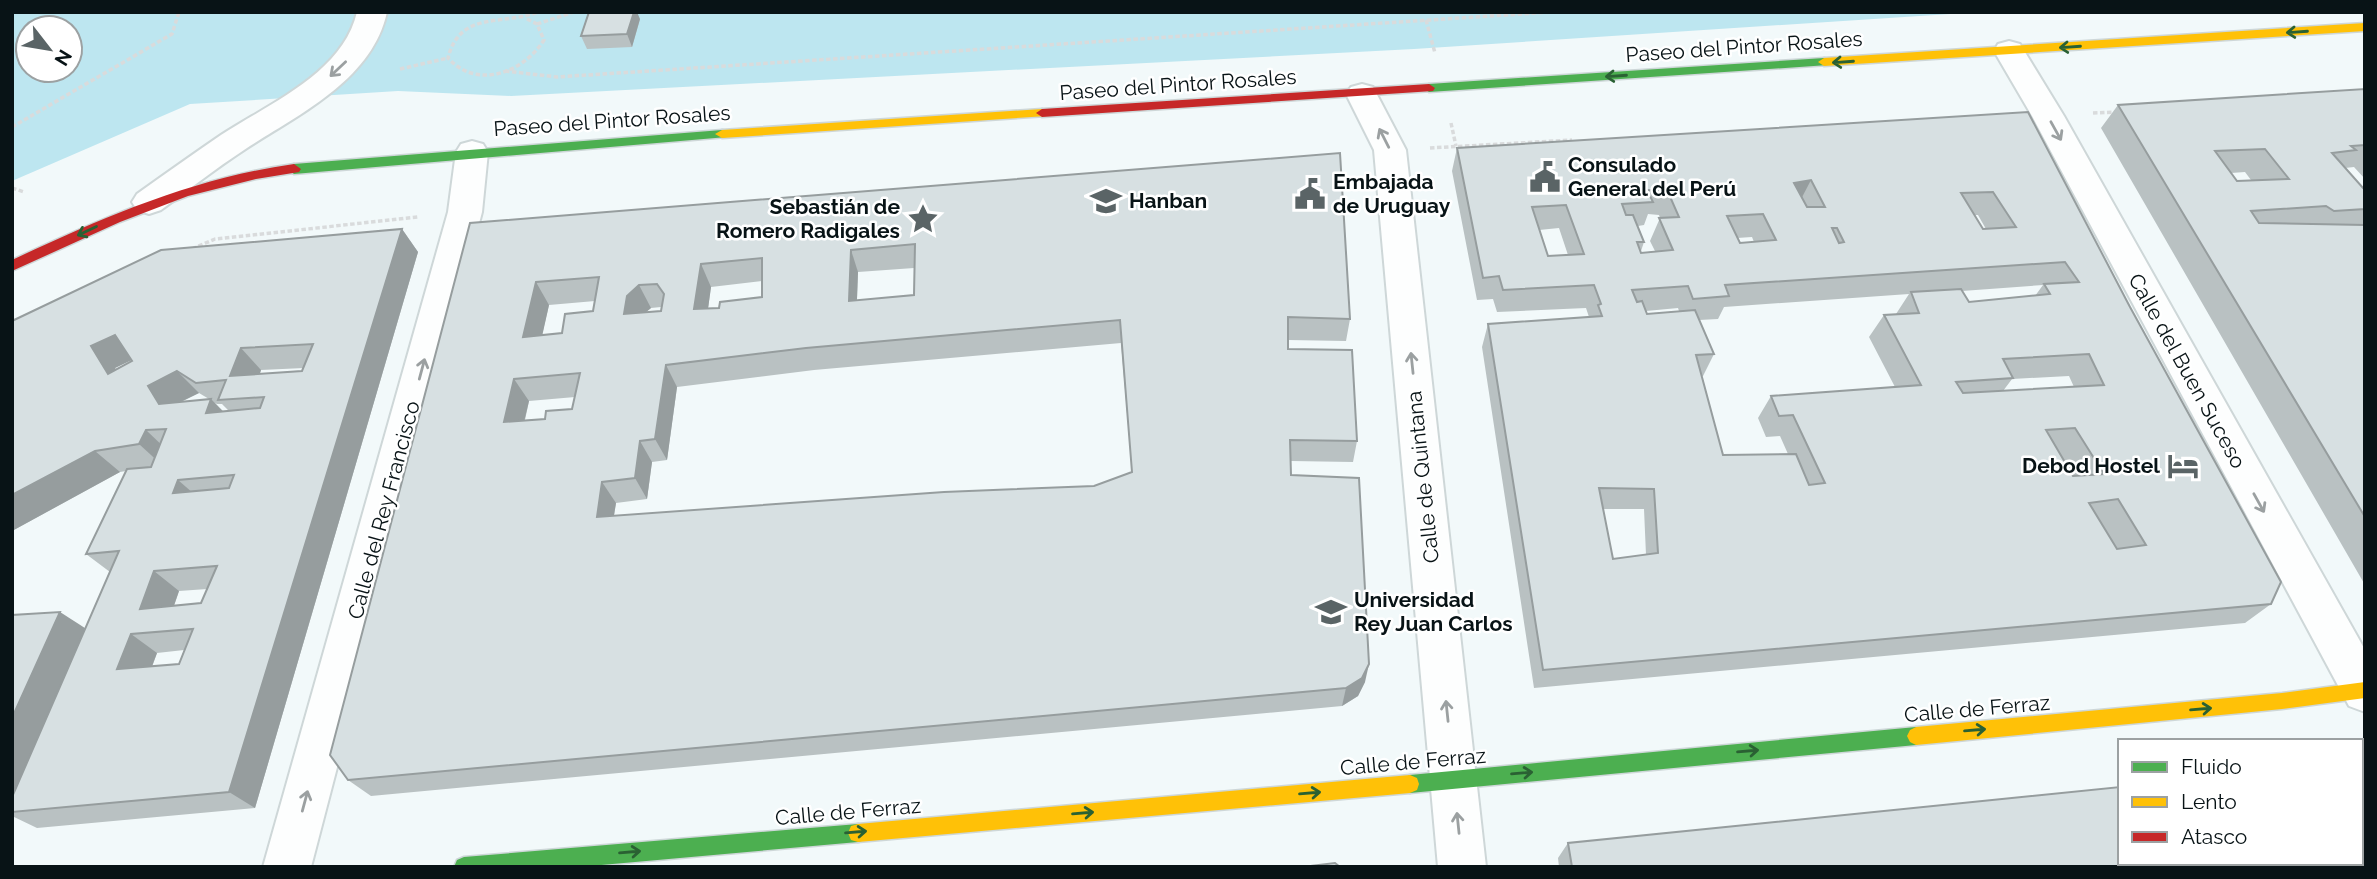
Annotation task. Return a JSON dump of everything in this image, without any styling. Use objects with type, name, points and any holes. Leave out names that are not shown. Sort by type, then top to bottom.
[{"type":"main road","name":"Paseo del Pintor Rosales","points":[[12,266],[149,202],[234,177],[472,152],[2365,27]]},
{"type":"main road","name":"Calle de Ferraz","points":[[464,867],[1454,779],[2268,703],[2364,691]]},
{"type":"street","points":[[149,202],[291,106],[333,74],[369,31],[372,12]]},
{"type":"street","name":"Calle del Buen Suceso","points":[[2009,51],[2048,116],[2364,691]]},
{"type":"street","name":"Calle de Quintana","points":[[1362,94],[1390,150],[1462,867]]},
{"type":"street","name":"Calle del Rey Francisco","points":[[287,867],[465,212],[472,152]]},
{"type":"path","points":[[12,127],[172,34],[179,12]]},
{"type":"path","points":[[527,19],[538,12]]},
{"type":"path","points":[[537,24],[574,12]]},
{"type":"path","points":[[505,71],[531,58],[540,49],[544,40],[537,24],[515,15],[473,26],[453,41],[448,58],[453,66],[474,74],[505,71],[557,77],[1552,12]]},
{"type":"path","points":[[400,69],[448,58]]},
{"type":"path","points":[[2089,113],[2124,111]]},
{"type":"path","points":[[1390,150],[1579,140]]},
{"type":"path","points":[[12,188],[24,191]]},
{"type":"path","points":[[190,250],[215,239],[465,212]]},
{"type":"shaded area","points":[[12,12],[1981,12],[1414,49],[511,96],[398,91],[190,104],[12,181]]},
{"type":"building","points":[[589,12],[634,12],[627,34],[581,36]]},
{"type":"building","points":[[2365,89],[2365,145],[2351,146],[2356,150],[2332,153],[2365,188],[2365,209],[2334,211],[2326,206],[2251,211],[2259,223],[2365,225],[2365,517],[2118,105]],"holes":[[[2265,149],[2289,179],[2237,181],[2215,151]]]},
{"type":"building","points":[[2028,112],[2130,307],[2281,582],[2271,604],[1543,670],[1488,324],[1602,316],[1598,305],[1601,304],[1594,285],[1503,290],[1499,276],[1483,278],[1457,148]],"holes":[[[1811,180],[1825,207],[1807,207],[1794,183]],[[1647,190],[1668,192],[1679,217],[1659,218],[1673,250],[1641,253],[1637,242],[1644,242],[1633,215],[1626,215],[1622,204],[1653,202]],[[1993,192],[2016,227],[1983,229],[1961,193]],[[1566,205],[1584,254],[1548,256],[1532,207]],[[1763,214],[1776,240],[1740,243],[1727,216]],[[1832,228],[1837,228],[1844,242],[1839,243]],[[2065,262],[2079,282],[2044,284],[2050,294],[1969,302],[1961,289],[1911,292],[1919,313],[1884,315],[1921,385],[1771,396],[1779,416],[1793,415],[1825,483],[1809,485],[1796,454],[1723,455],[1696,355],[1714,354],[1695,310],[1647,314],[1642,301],[1637,302],[1632,290],[1688,286],[1693,299],[1729,296],[1725,285]],[[2089,354],[2104,385],[1963,393],[1956,382],[2013,378],[2003,359]],[[2075,428],[2104,474],[2073,476],[2046,430]],[[1599,488],[1654,489],[1658,553],[1613,559]],[[2118,499],[2146,545],[2117,549],[2089,503]]]},
{"type":"building","points":[[1340,153],[1350,319],[1288,317],[1288,349],[1352,350],[1357,441],[1290,440],[1291,475],[1359,478],[1369,664],[1362,678],[1346,688],[348,780],[330,755],[470,223]],"holes":[[[915,244],[914,295],[849,301],[851,250]],[[762,258],[762,297],[720,302],[719,308],[694,309],[701,264]],[[599,277],[593,311],[565,314],[562,333],[523,337],[536,282]],[[657,284],[664,294],[661,311],[624,314],[627,296],[639,285]],[[1120,320],[1132,472],[1094,486],[944,492],[597,517],[602,482],[635,478],[640,441],[655,439],[666,365],[806,348]],[[580,373],[572,409],[546,411],[545,419],[504,422],[514,379]]]},
{"type":"building","points":[[402,229],[229,792],[12,812],[12,797],[119,551],[86,554],[127,469],[151,467],[166,429],[146,430],[139,444],[95,451],[12,495],[12,321],[161,250]],"holes":[[[115,335],[132,361],[108,374],[91,346]],[[313,344],[302,371],[230,376],[241,348]],[[177,371],[196,383],[226,380],[218,400],[264,397],[260,408],[206,413],[211,399],[159,404],[148,386]],[[234,475],[229,488],[173,493],[178,480]],[[217,566],[201,603],[140,609],[154,571]],[[193,629],[179,664],[117,669],[131,634]]]},
{"type":"building","points":[[60,612],[12,718],[12,615]]},
{"type":"building","points":[[2118,787],[2118,865],[2200,867],[1572,867],[1568,843]]},
{"type":"building","points":[[2365,828],[2365,867],[2232,865],[2363,865]]},
{"type":"building","points":[[1335,863],[1340,867],[1302,867]]},
{"type":"traffic: fast","points":[[1429,88],[1824,62]]},
{"type":"traffic: fast","points":[[294,169],[722,134]]},
{"type":"traffic: fast","points":[[1410,784],[1916,736]]},
{"type":"traffic: fast","points":[[464,867],[858,833]]},
{"type":"traffic: slow","points":[[1824,62],[2365,27]]},
{"type":"traffic: slow","points":[[722,134],[1042,113]]},
{"type":"traffic: slow","points":[[1916,736],[2282,701],[2365,690]]},
{"type":"traffic: slow","points":[[858,833],[1410,784]]},
{"type":"traffic: jam","points":[[1042,113],[1429,88]]},
{"type":"traffic: jam","points":[[12,266],[115,219],[184,192],[256,174],[294,169]]},
{"type":"place","name":"Consulado General del Perú","points":[[1545,177]]},
{"type":"place","name":"Embajada de Uruguay","points":[[1310,194]]},
{"type":"place","name":"Hanban","points":[[1106,201]]},
{"type":"place","name":"Sebastián de Romero Radigales","points":[[923,219]]},
{"type":"place","name":"Debod Hostel","points":[[2183,466]]},
{"type":"place","name":"Universidad Rey Juan Carlos","points":[[1331,612]]}]
